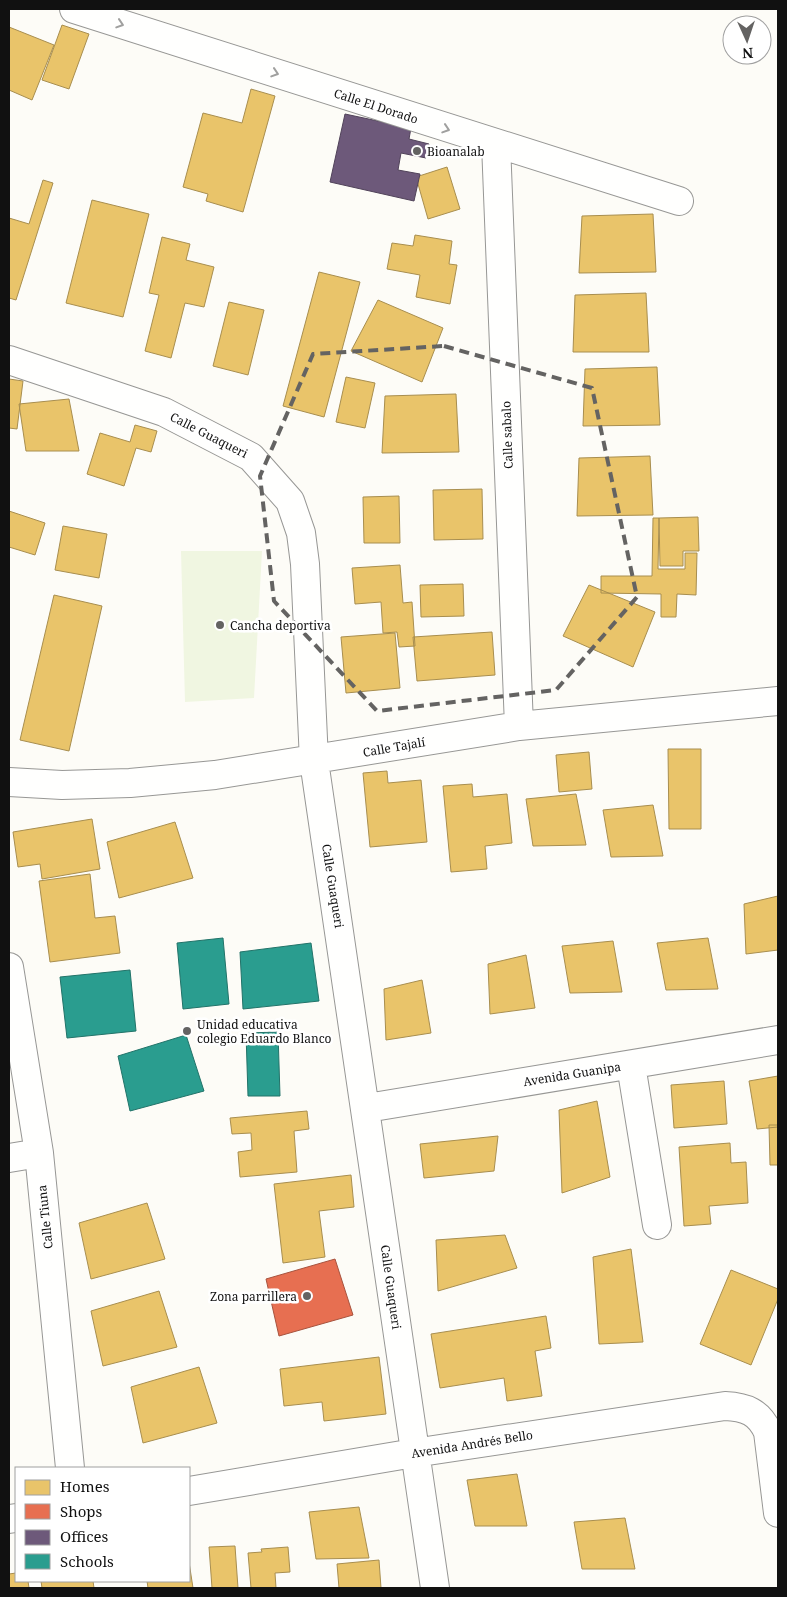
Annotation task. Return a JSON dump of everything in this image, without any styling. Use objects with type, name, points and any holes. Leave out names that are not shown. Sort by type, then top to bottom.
[{"type":"street","name":"Calle El Dorado","points":[[74,9],[679,201]]},
{"type":"street","name":"Calle sabalo","points":[[496,144],[519,726]]},
{"type":"street","name":"Calle Guaqueri","points":[[9,360],[164,412],[251,457],[290,501],[301,533],[305,564],[314,760],[435,1588]]},
{"type":"street","name":"Calle Tajalí","points":[[9,782],[62,785],[130,783],[215,775],[519,726],[778,701]]},
{"type":"street","name":"Calle Tiuna","points":[[9,967],[39,1153],[70,1467]]},
{"type":"street","name":"Avenida Guanipa","points":[[366,1108],[778,1040]]},
{"type":"street","points":[[630,1065],[657,1225]]},
{"type":"street","points":[[9,1158],[39,1153]]},
{"type":"street","name":"Avenida Andrés Bello","points":[[190,1491],[414,1453],[726,1406],[741,1407],[755,1412],[764,1421],[768,1432],[778,1513]]},
{"type":"highlighted area","points":[[444,346],[592,388],[637,597],[556,690],[377,711],[274,601],[260,476],[313,354]]},
{"type":"green space","name":"Cancha deportiva","points":[[181,551],[262,551],[254,698],[185,702]]},
{"type":"building: Homes","points":[[62,25],[89,34],[69,89],[42,80]]},
{"type":"building: Homes","points":[[9,27],[54,45],[32,100],[9,90]]},
{"type":"building: Homes","points":[[251,89],[275,96],[243,212],[206,201],[208,194],[183,187],[203,113],[242,123]]},
{"type":"building: Homes","points":[[447,167],[460,209],[428,219],[416,177]]},
{"type":"building: Homes","points":[[43,180],[53,183],[16,300],[9,298],[9,218],[29,224]]},
{"type":"building: Homes","points":[[92,200],[149,214],[123,317],[66,303]]},
{"type":"building: Homes","points":[[653,214],[656,272],[579,273],[582,216]]},
{"type":"building: Homes","points":[[415,235],[452,241],[449,264],[457,265],[450,304],[416,297],[420,275],[387,269],[392,243],[413,246]]},
{"type":"building: Homes","points":[[162,237],[190,244],[186,260],[214,267],[204,307],[185,303],[171,358],[145,351],[159,295],[149,293]]},
{"type":"building: Homes","points":[[319,272],[360,282],[324,417],[283,406]]},
{"type":"building: Homes","points":[[646,293],[649,352],[573,352],[575,295]]},
{"type":"building: Homes","points":[[378,300],[443,328],[422,382],[351,351]]},
{"type":"building: Homes","points":[[229,302],[264,310],[248,375],[213,366]]},
{"type":"building: Homes","points":[[657,367],[660,425],[583,426],[585,369]]},
{"type":"building: Homes","points":[[346,377],[375,383],[365,428],[336,422]]},
{"type":"building: Homes","points":[[9,379],[23,381],[17,429],[9,428]]},
{"type":"building: Homes","points":[[456,394],[459,452],[382,453],[385,396]]},
{"type":"building: Homes","points":[[69,399],[79,451],[26,451],[19,404]]},
{"type":"building: Homes","points":[[135,425],[157,431],[151,452],[136,448],[124,486],[87,474],[100,433],[130,442]]},
{"type":"building: Homes","points":[[650,456],[653,515],[577,516],[579,458]]},
{"type":"building: Homes","points":[[482,489],[483,539],[434,540],[433,490]]},
{"type":"building: Homes","points":[[399,496],[400,543],[364,543],[363,497]]},
{"type":"building: Homes","points":[[9,511],[45,523],[35,555],[9,547]]},
{"type":"building: Homes","points":[[698,517],[699,551],[683,551],[683,566],[660,566],[659,518]]},
{"type":"building: Homes","points":[[653,518],[659,518],[658,569],[685,569],[685,553],[697,553],[696,595],[677,594],[676,617],[661,617],[661,594],[601,593],[601,576],[652,576]]},
{"type":"building: Homes","points":[[63,526],[107,534],[99,578],[55,570]]},
{"type":"building: Homes","points":[[400,565],[403,603],[412,602],[415,646],[399,647],[397,632],[383,633],[381,602],[355,604],[352,568]]},
{"type":"building: Homes","points":[[463,584],[464,616],[421,617],[420,585]]},
{"type":"building: Homes","points":[[589,585],[655,612],[633,667],[563,636]]},
{"type":"building: Homes","points":[[54,595],[102,606],[69,751],[20,740]]},
{"type":"building: Homes","points":[[492,632],[495,675],[417,681],[413,637]]},
{"type":"building: Homes","points":[[395,633],[400,688],[346,693],[341,637]]},
{"type":"building: Homes","points":[[668,749],[701,749],[701,829],[669,829]]},
{"type":"building: Homes","points":[[589,752],[592,789],[559,792],[556,755]]},
{"type":"building: Homes","points":[[387,771],[388,783],[421,780],[427,842],[370,847],[363,773]]},
{"type":"building: Homes","points":[[472,784],[473,797],[507,794],[512,843],[485,846],[487,869],[451,872],[443,786]]},
{"type":"building: Homes","points":[[576,794],[586,845],[533,846],[526,799]]},
{"type":"building: Homes","points":[[653,805],[663,856],[611,857],[603,810]]},
{"type":"building: Homes","points":[[92,819],[100,869],[42,879],[40,864],[18,867],[13,832]]},
{"type":"building: Homes","points":[[175,822],[193,878],[119,898],[107,842]]},
{"type":"building: Homes","points":[[90,874],[95,918],[115,916],[120,953],[50,962],[39,881]]},
{"type":"building: Homes","points":[[778,896],[778,950],[746,954],[744,904]]},
{"type":"building: Homes","points":[[708,938],[718,989],[666,990],[657,943]]},
{"type":"building: Homes","points":[[613,941],[622,992],[570,993],[562,946]]},
{"type":"building: Homes","points":[[526,955],[535,1008],[490,1014],[488,964]]},
{"type":"building: Homes","points":[[422,980],[431,1033],[386,1040],[384,989]]},
{"type":"building: Homes","points":[[778,1076],[778,1127],[757,1129],[749,1081]]},
{"type":"building: Homes","points":[[724,1081],[727,1124],[674,1128],[671,1085]]},
{"type":"building: Homes","points":[[597,1101],[610,1177],[562,1193],[559,1110]]},
{"type":"building: Homes","points":[[307,1111],[309,1129],[294,1131],[297,1172],[240,1177],[238,1152],[252,1150],[251,1133],[232,1134],[230,1118]]},
{"type":"building: Homes","points":[[769,1125],[778,1125],[778,1165],[770,1165]]},
{"type":"building: Homes","points":[[498,1136],[494,1171],[424,1178],[420,1144]]},
{"type":"building: Homes","points":[[730,1143],[731,1163],[746,1162],[748,1203],[709,1206],[711,1224],[684,1226],[679,1147]]},
{"type":"building: Homes","points":[[351,1175],[354,1207],[319,1211],[325,1257],[283,1263],[274,1184]]},
{"type":"building: Homes","points":[[147,1203],[165,1259],[91,1279],[79,1223]]},
{"type":"building: Homes","points":[[505,1235],[517,1268],[438,1291],[436,1240]]},
{"type":"building: Homes","points":[[631,1249],[643,1342],[599,1344],[593,1257]]},
{"type":"building: Homes","points":[[731,1270],[778,1289],[778,1299],[751,1365],[700,1344]]},
{"type":"building: Homes","points":[[159,1291],[177,1347],[103,1366],[91,1311]]},
{"type":"building: Homes","points":[[546,1316],[551,1348],[535,1351],[542,1396],[507,1401],[504,1378],[440,1388],[431,1334]]},
{"type":"building: Homes","points":[[379,1357],[386,1414],[324,1421],[322,1402],[284,1406],[280,1369]]},
{"type":"building: Homes","points":[[199,1367],[217,1423],[143,1443],[131,1387]]},
{"type":"building: Homes","points":[[517,1474],[527,1526],[475,1526],[467,1480]]},
{"type":"building: Homes","points":[[359,1507],[369,1558],[316,1559],[309,1512]]},
{"type":"building: Homes","points":[[625,1518],[635,1569],[582,1569],[574,1522]]},
{"type":"building: Homes","points":[[235,1546],[238,1588],[212,1588],[209,1547]]},
{"type":"building: Homes","points":[[288,1547],[290,1572],[275,1573],[276,1588],[251,1588],[248,1553],[262,1552],[261,1549]]},
{"type":"building: Homes","points":[[379,1560],[381,1588],[339,1588],[337,1564]]},
{"type":"building: Homes","points":[[190,1568],[193,1588],[148,1588],[147,1582],[190,1582]]},
{"type":"building: Homes","points":[[15,1573],[15,1582],[28,1582],[29,1588],[9,1588],[9,1574]]},
{"type":"building: Homes","points":[[41,1582],[93,1582],[94,1588],[42,1588]]},
{"type":"building: Shops","points":[[335,1259],[353,1315],[279,1336],[266,1279]]},
{"type":"building: Offices","points":[[345,114],[411,128],[409,139],[429,144],[426,158],[401,153],[398,170],[420,174],[414,201],[330,182]]},
{"type":"building: Schools","points":[[223,938],[229,1004],[183,1009],[177,943]]},
{"type":"building: Schools","points":[[311,943],[319,1001],[243,1009],[240,952]]},
{"type":"building: Schools","points":[[130,970],[136,1031],[67,1038],[60,977]]},
{"type":"building: Schools","points":[[278,1032],[280,1096],[248,1096],[246,1033]]},
{"type":"building: Schools","points":[[186,1035],[204,1091],[130,1111],[118,1056]]},
{"type":"place","name":"Bioanalab","points":[[417,151]]},
{"type":"place","name":"Cancha deportiva","points":[[220,625]]},
{"type":"place","name":"Unidad educativa colegio Eduardo Blanco","points":[[187,1031]]},
{"type":"place","name":"Zona parrillera","points":[[307,1296]]}]
